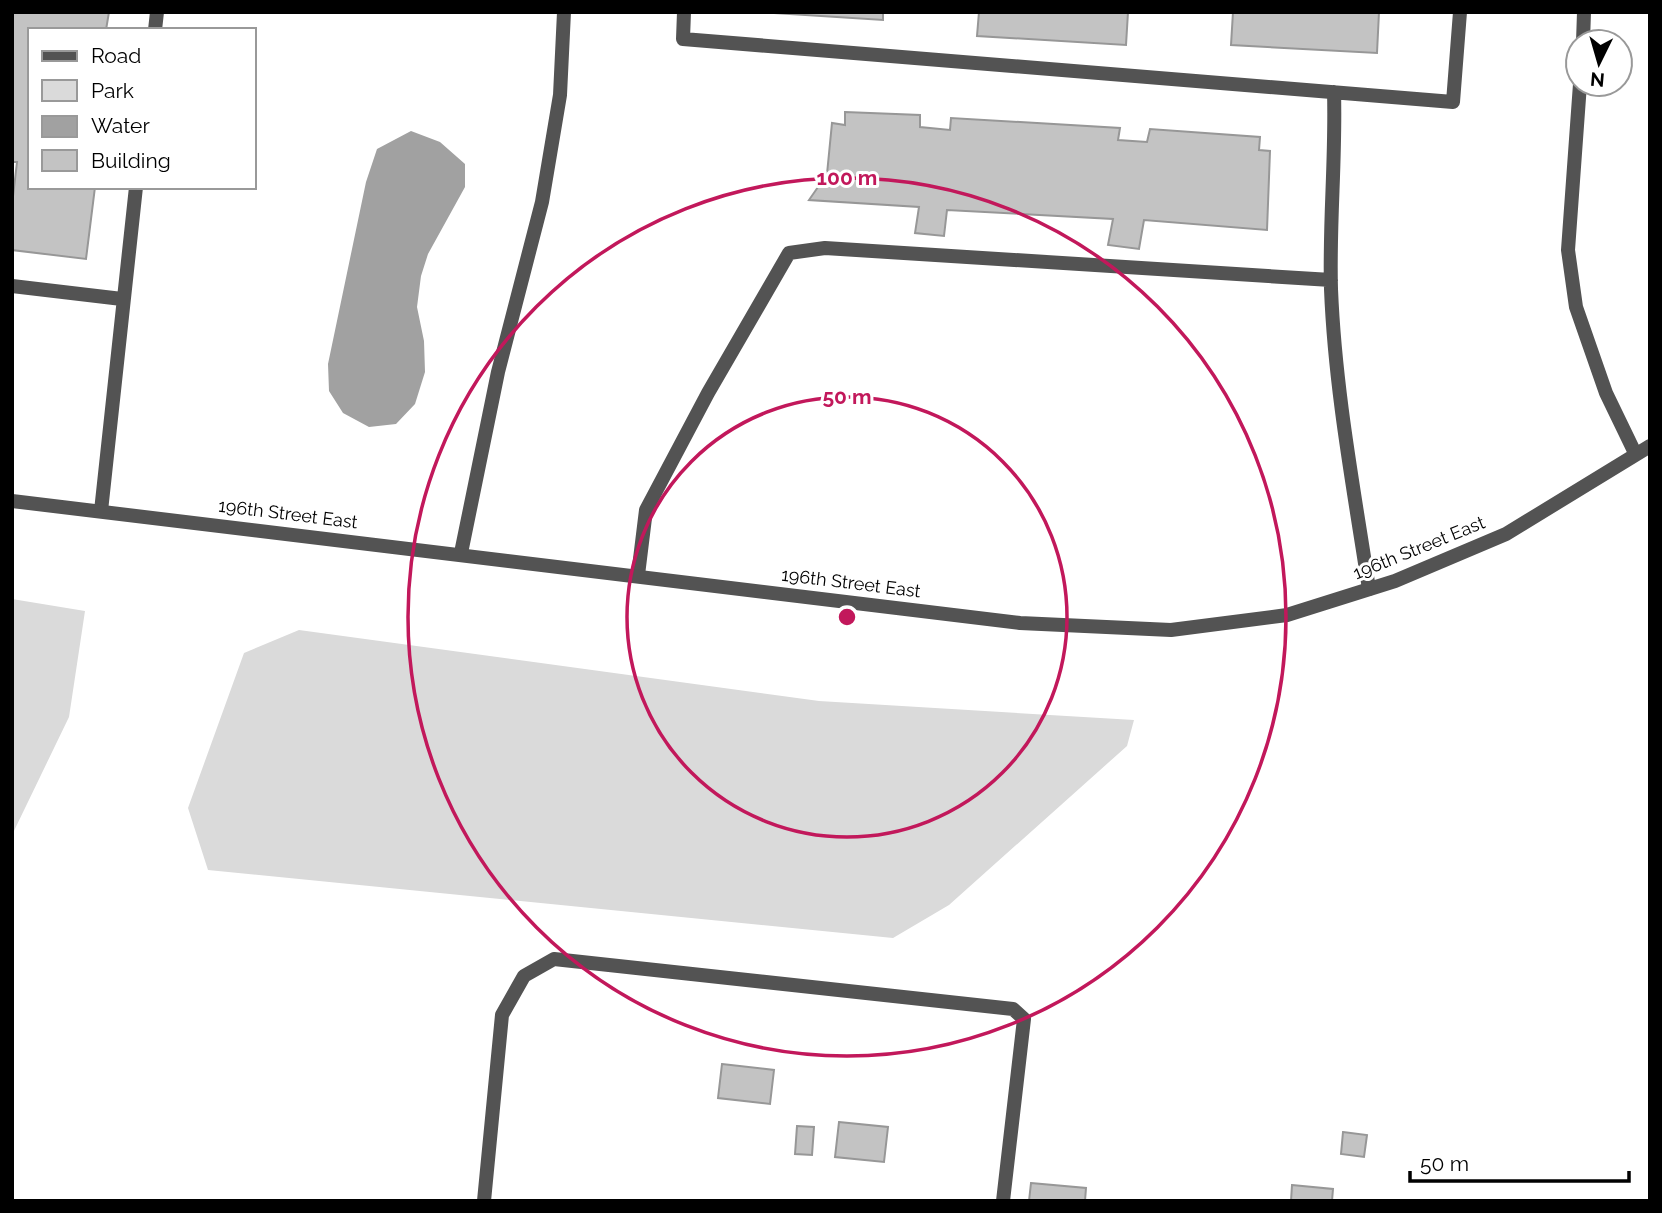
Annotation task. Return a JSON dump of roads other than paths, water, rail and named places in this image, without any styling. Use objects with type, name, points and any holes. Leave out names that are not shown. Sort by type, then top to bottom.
[{"type":"street","points":[[461,554],[498,372],[542,202],[560,95],[564,12]]},
{"type":"street","points":[[684,12],[682,39],[1453,102],[1460,12]]},
{"type":"street","points":[[1334,92],[1331,280],[1341,403],[1369,589]]},
{"type":"street","points":[[1579,98],[1568,250],[1576,307],[1606,393],[1635,453]]},
{"type":"street","points":[[101,511],[136,189]]},
{"type":"street","points":[[638,575],[646,510],[708,393],[789,253],[825,248],[1331,280]]},
{"type":"street","points":[[12,286],[122,299]]},
{"type":"street","name":"196th Street East","points":[[12,501],[1020,623],[1171,630],[1287,615],[1395,581],[1506,534],[1650,446]]},
{"type":"street","points":[[484,1201],[502,1015],[524,976],[554,958],[1013,1009],[1024,1019],[1003,1201]]},
{"type":"water","points":[[411,131],[440,142],[465,164],[465,187],[428,254],[421,276],[417,307],[424,341],[425,372],[415,404],[396,424],[369,427],[343,413],[329,391],[328,364],[366,182],[377,149]]}]
